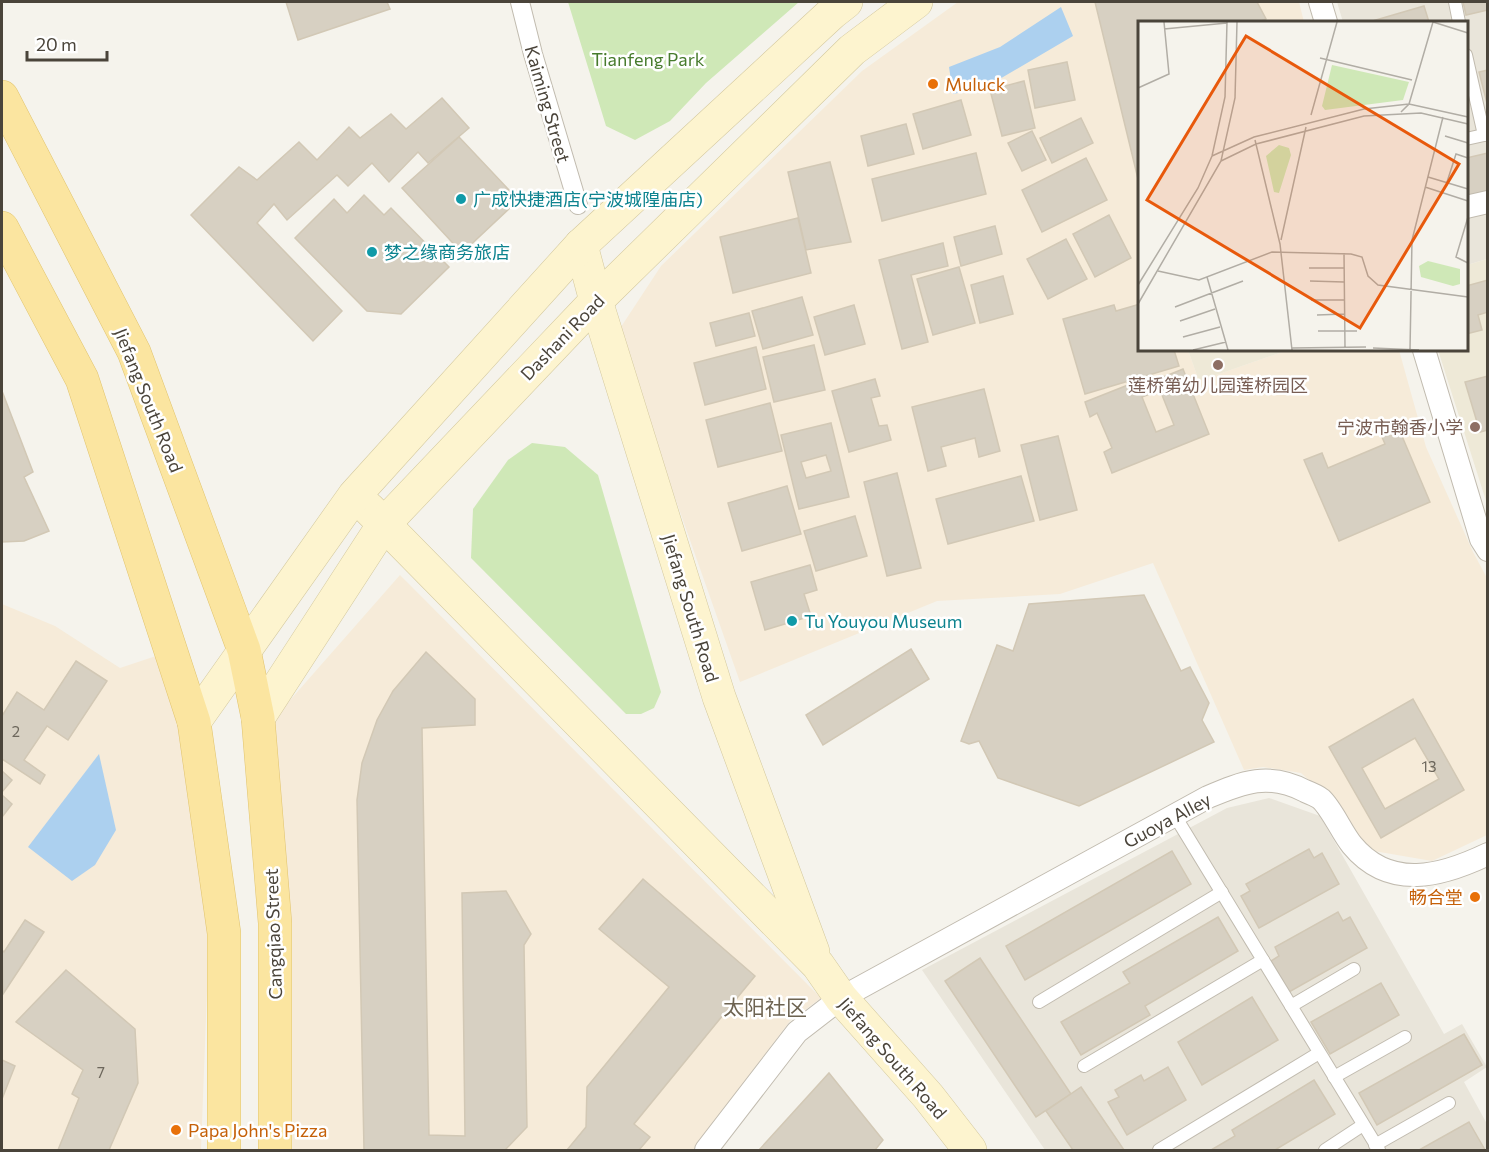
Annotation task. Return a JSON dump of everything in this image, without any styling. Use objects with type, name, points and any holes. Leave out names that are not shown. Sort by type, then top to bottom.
[{"type":"main road","points":[[194,722],[354,496],[581,245],[846,2]]},
{"type":"main road","name":"Dashani Road","points":[[258,718],[384,524],[596,300],[852,50],[916,2]]},
{"type":"main road","name":"Jiefang South Road","points":[[2,97],[134,352],[244,650],[258,718]]},
{"type":"main road","points":[[2,228],[82,379],[194,722],[224,933],[224,1150]]},
{"type":"main road","name":"Jiefang South Road","points":[[581,245],[718,697],[818,965]]},
{"type":"main road","name":"Jiefang South Road","points":[[354,496],[818,965],[841,999],[928,1096],[970,1150]]},
{"type":"main road","name":"Cangqiao Street","points":[[258,718],[275,923],[275,1150]]},
{"type":"street","name":"Kaiming Street","points":[[520,2],[578,205]]},
{"type":"street","points":[[1320,2],[1326,21]]},
{"type":"street","points":[[1468,207],[1488,202]]},
{"type":"street","points":[[1424,351],[1481,539],[1488,550]]},
{"type":"street","name":"Guoya Alley","points":[[706,1150],[797,1032],[841,999],[1208,797],[1242,783],[1281,780],[1322,800],[1353,846],[1367,859],[1389,871],[1411,875],[1446,872],[1488,854]]},
{"type":"lane","points":[[1455,2],[1459,21]]},
{"type":"lane","points":[[1468,59],[1486,134],[1468,139]]},
{"type":"lane","points":[[1175,816],[1377,1148],[1449,1103]]},
{"type":"lane","points":[[1039,1002],[1222,892]]},
{"type":"lane","points":[[1084,1066],[1263,960]]},
{"type":"lane","points":[[1291,1006],[1354,969]]},
{"type":"lane","points":[[1334,1077],[1406,1036]]},
{"type":"lane","points":[[1160,1150],[1319,1053]]},
{"type":"lane","points":[[1325,1150],[1363,1125]]},
{"type":"shaded area","points":[[958,2],[1299,2],[1304,21],[1138,21],[1138,351],[1188,351],[1199,381],[1285,351],[1399,351],[1426,447],[1487,578],[1487,835],[1432,861],[1368,850],[1321,791],[1301,773],[1263,767],[1244,770],[1153,563],[1060,594],[937,601],[740,682],[617,333],[661,266],[862,71]]},
{"type":"shaded area","points":[[1337,2],[1487,2],[1487,259],[1468,265],[1468,21],[1343,21]]},
{"type":"shaded area","name":"宁波市翰香小学","points":[[1487,259],[1487,504],[1438,351],[1468,351],[1468,265]]},
{"type":"shaded area","name":"莲桥第幼儿园莲桥园区","points":[[1188,351],[1285,351],[1199,381]]},
{"type":"shaded area","points":[[400,575],[821,998],[790,1021],[693,1150],[283,1150],[270,723]]},
{"type":"shaded area","points":[[2,604],[55,626],[120,668],[159,655],[198,792],[209,938],[201,1150],[2,1150]]},
{"type":"shaded area","points":[[1269,798],[1320,816],[1444,1034],[1462,1024],[1487,1067],[1464,1082],[1487,1124],[1487,1150],[1045,1150],[922,970],[1227,808]]},
{"type":"green space","name":"Tianfeng Park","points":[[568,2],[799,2],[706,83],[670,121],[635,140],[606,126]]},
{"type":"green space","points":[[532,443],[565,447],[598,475],[661,692],[654,708],[641,714],[626,714],[471,558],[473,509],[508,460]]},
{"type":"water","points":[[1061,7],[1073,36],[986,87],[953,94],[949,67],[1000,47]]},
{"type":"water","points":[[99,754],[116,830],[95,865],[72,881],[28,847]]},
{"type":"building","points":[[286,2],[387,2],[390,9],[298,40]]},
{"type":"building","points":[[1095,2],[1257,2],[1266,19],[1261,21],[1138,21],[1138,179]]},
{"type":"building","points":[[1463,2],[1488,2],[1488,10],[1466,15]]},
{"type":"building","points":[[1424,6],[1429,21],[1372,21]]},
{"type":"building","points":[[1067,62],[1075,100],[1035,108],[1028,70]]},
{"type":"building","points":[[1488,70],[1488,107],[1479,72]]},
{"type":"building","points":[[1024,81],[1035,128],[1002,136],[990,90]]},
{"type":"building","points":[[442,98],[469,128],[428,163],[418,152],[389,182],[372,163],[348,186],[337,175],[287,220],[274,204],[257,223],[342,311],[313,341],[191,215],[239,167],[257,180],[299,142],[317,160],[349,127],[360,138],[391,114],[406,129]]},
{"type":"building","points":[[961,100],[971,135],[923,149],[913,114]]},
{"type":"building","points":[[1081,118],[1093,143],[1052,163],[1040,138]]},
{"type":"building","points":[[906,124],[914,154],[868,166],[861,136]]},
{"type":"building","points":[[1032,131],[1046,160],[1022,171],[1008,143]]},
{"type":"building","name":"广成快捷酒店(宁波城隍庙店)","points":[[459,137],[510,191],[512,206],[462,253],[402,188]]},
{"type":"building","points":[[976,153],[986,194],[882,221],[872,179]]},
{"type":"building","points":[[1488,153],[1488,191],[1468,196],[1468,158]]},
{"type":"building","points":[[1086,158],[1107,200],[1042,232],[1022,190]]},
{"type":"building","points":[[830,162],[851,242],[806,250],[788,172]]},
{"type":"building","name":"梦之缘商务旅店","points":[[364,195],[384,215],[391,208],[449,267],[401,314],[367,311],[295,238],[334,199],[347,213]]},
{"type":"building","points":[[1109,215],[1131,258],[1095,277],[1073,234]]},
{"type":"building","points":[[798,218],[811,273],[733,293],[720,237]]},
{"type":"building","points":[[995,226],[1002,254],[961,266],[954,237]]},
{"type":"building","points":[[1066,239],[1087,279],[1048,299],[1027,259]]},
{"type":"building","points":[[943,243],[948,266],[911,275],[928,342],[902,349],[879,260]]},
{"type":"building","points":[[959,267],[975,323],[933,335],[917,279]]},
{"type":"building","points":[[1003,276],[1013,314],[980,323],[971,285]]},
{"type":"building","points":[[1488,280],[1488,312],[1478,315],[1482,330],[1468,334],[1468,285]]},
{"type":"building","points":[[802,297],[813,335],[763,349],[752,311]]},
{"type":"building","points":[[854,305],[865,344],[825,355],[814,317]]},
{"type":"building","points":[[1114,305],[1116,311],[1138,305],[1138,351],[1174,351],[1179,366],[1085,394],[1063,319]]},
{"type":"building","points":[[749,313],[755,336],[716,346],[710,323]]},
{"type":"building","points":[[814,345],[825,390],[774,402],[763,357]]},
{"type":"building","points":[[756,347],[766,389],[705,405],[694,363]]},
{"type":"building","points":[[1183,369],[1209,434],[1112,473],[1104,452],[1112,448],[1097,413],[1090,417],[1085,402],[1133,383],[1136,388]],"holes":[[[1160,390],[1174,425],[1156,432],[1142,397]]]},
{"type":"building","points":[[1488,376],[1488,430],[1480,432],[1465,382]]},
{"type":"building","points":[[875,379],[880,396],[871,398],[879,426],[887,425],[891,440],[849,452],[832,391]]},
{"type":"building","points":[[984,389],[1000,451],[979,457],[975,438],[941,447],[946,466],[928,471],[912,407]]},
{"type":"building","points":[[2,391],[33,472],[24,477],[49,531],[24,541],[2,542]]},
{"type":"building","points":[[770,403],[782,451],[718,467],[706,420]]},
{"type":"building","points":[[1396,422],[1430,502],[1339,541],[1304,460],[1322,453],[1328,468],[1385,444],[1379,430]]},
{"type":"building","points":[[831,423],[849,497],[799,509],[781,435]],"holes":[[[826,455],[831,471],[806,478],[801,462]]]},
{"type":"building","points":[[1058,436],[1077,510],[1040,520],[1021,445]]},
{"type":"building","points":[[897,473],[921,568],[887,576],[864,482]]},
{"type":"building","points":[[1021,476],[1034,521],[948,544],[936,499]]},
{"type":"building","points":[[787,486],[801,534],[742,551],[728,503]]},
{"type":"building","points":[[855,516],[867,556],[816,571],[804,531]]},
{"type":"building","points":[[810,565],[817,590],[804,594],[811,616],[765,630],[751,582]]},
{"type":"building","points":[[1144,595],[1181,671],[1190,667],[1209,703],[1202,720],[1214,742],[1079,806],[998,778],[979,741],[969,744],[961,741],[997,645],[1013,651],[1029,604]]},
{"type":"building","points":[[911,649],[929,679],[823,745],[806,715]]},
{"type":"building","points":[[426,652],[475,699],[475,725],[422,728],[429,1135],[465,1136],[462,893],[506,891],[531,934],[524,945],[527,1127],[505,1150],[364,1150],[357,800],[362,763],[377,720],[393,691]]},
{"type":"building","points":[[76,661],[107,681],[68,740],[47,726],[24,760],[45,775],[40,784],[2,759],[2,716],[17,692],[44,710]]},
{"type":"building","points":[[1413,699],[1464,790],[1381,838],[1329,747]],"holes":[[[1415,738],[1439,779],[1385,809],[1362,768]]]},
{"type":"building","points":[[2,771],[12,780],[2,792]]},
{"type":"building","points":[[2,795],[12,804],[2,817]]},
{"type":"building","points":[[1309,849],[1314,858],[1322,853],[1339,884],[1259,928],[1241,896],[1250,891],[1246,884]]},
{"type":"building","points":[[1172,851],[1191,884],[1025,980],[1006,946]]},
{"type":"building","points":[[643,879],[755,976],[634,1124],[650,1137],[639,1150],[567,1150],[586,1127],[587,1087],[669,987],[599,929]]},
{"type":"building","points":[[1338,912],[1343,921],[1350,917],[1367,948],[1289,992],[1271,961],[1279,956],[1275,947]]},
{"type":"building","points":[[1218,917],[1238,951],[1145,1006],[1150,1015],[1081,1055],[1061,1022],[1130,983],[1123,972]]},
{"type":"building","points":[[25,920],[44,932],[3,994],[2,950],[4,952]]},
{"type":"building","points":[[980,958],[1071,1094],[1036,1117],[945,981]]},
{"type":"building","points":[[66,970],[135,1029],[138,1083],[109,1150],[58,1150],[79,1098],[72,1094],[83,1070],[16,1022]]},
{"type":"building","points":[[1381,983],[1399,1015],[1330,1054],[1311,1022]]},
{"type":"building","points":[[1252,997],[1278,1040],[1202,1085],[1178,1042]]},
{"type":"building","points":[[1464,1034],[1482,1065],[1377,1125],[1359,1093]]},
{"type":"building","points":[[2,1060],[15,1066],[2,1099]]},
{"type":"building","points":[[1168,1067],[1186,1100],[1127,1135],[1108,1102],[1119,1097],[1115,1090],[1141,1075],[1144,1081]]},
{"type":"building","points":[[829,1073],[883,1140],[875,1150],[759,1150]]},
{"type":"building","points":[[1314,1080],[1335,1114],[1275,1150],[1211,1150],[1235,1136],[1232,1130]]},
{"type":"building","points":[[1081,1087],[1124,1150],[1073,1150],[1046,1111]]},
{"type":"building","points":[[1469,1122],[1485,1150],[1419,1150]]},
{"type":"place","name":"Muluck","points":[[933,84]]},
{"type":"place","name":"广成快捷酒店(宁波城隍庙店)","points":[[461,199]]},
{"type":"place","name":"梦之缘商务旅店","points":[[372,252]]},
{"type":"place","name":"莲桥第幼儿园莲桥园区","points":[[1218,365]]},
{"type":"place","name":"宁波市翰香小学","points":[[1475,427]]},
{"type":"place","name":"Tu Youyou Museum","points":[[792,621]]},
{"type":"place","name":"畅合堂","points":[[1475,897]]},
{"type":"place","name":"Papa John's Pizza","points":[[176,1130]]},
{"type":"district","name":"太阳社区","points":[[765,1006]]}]
